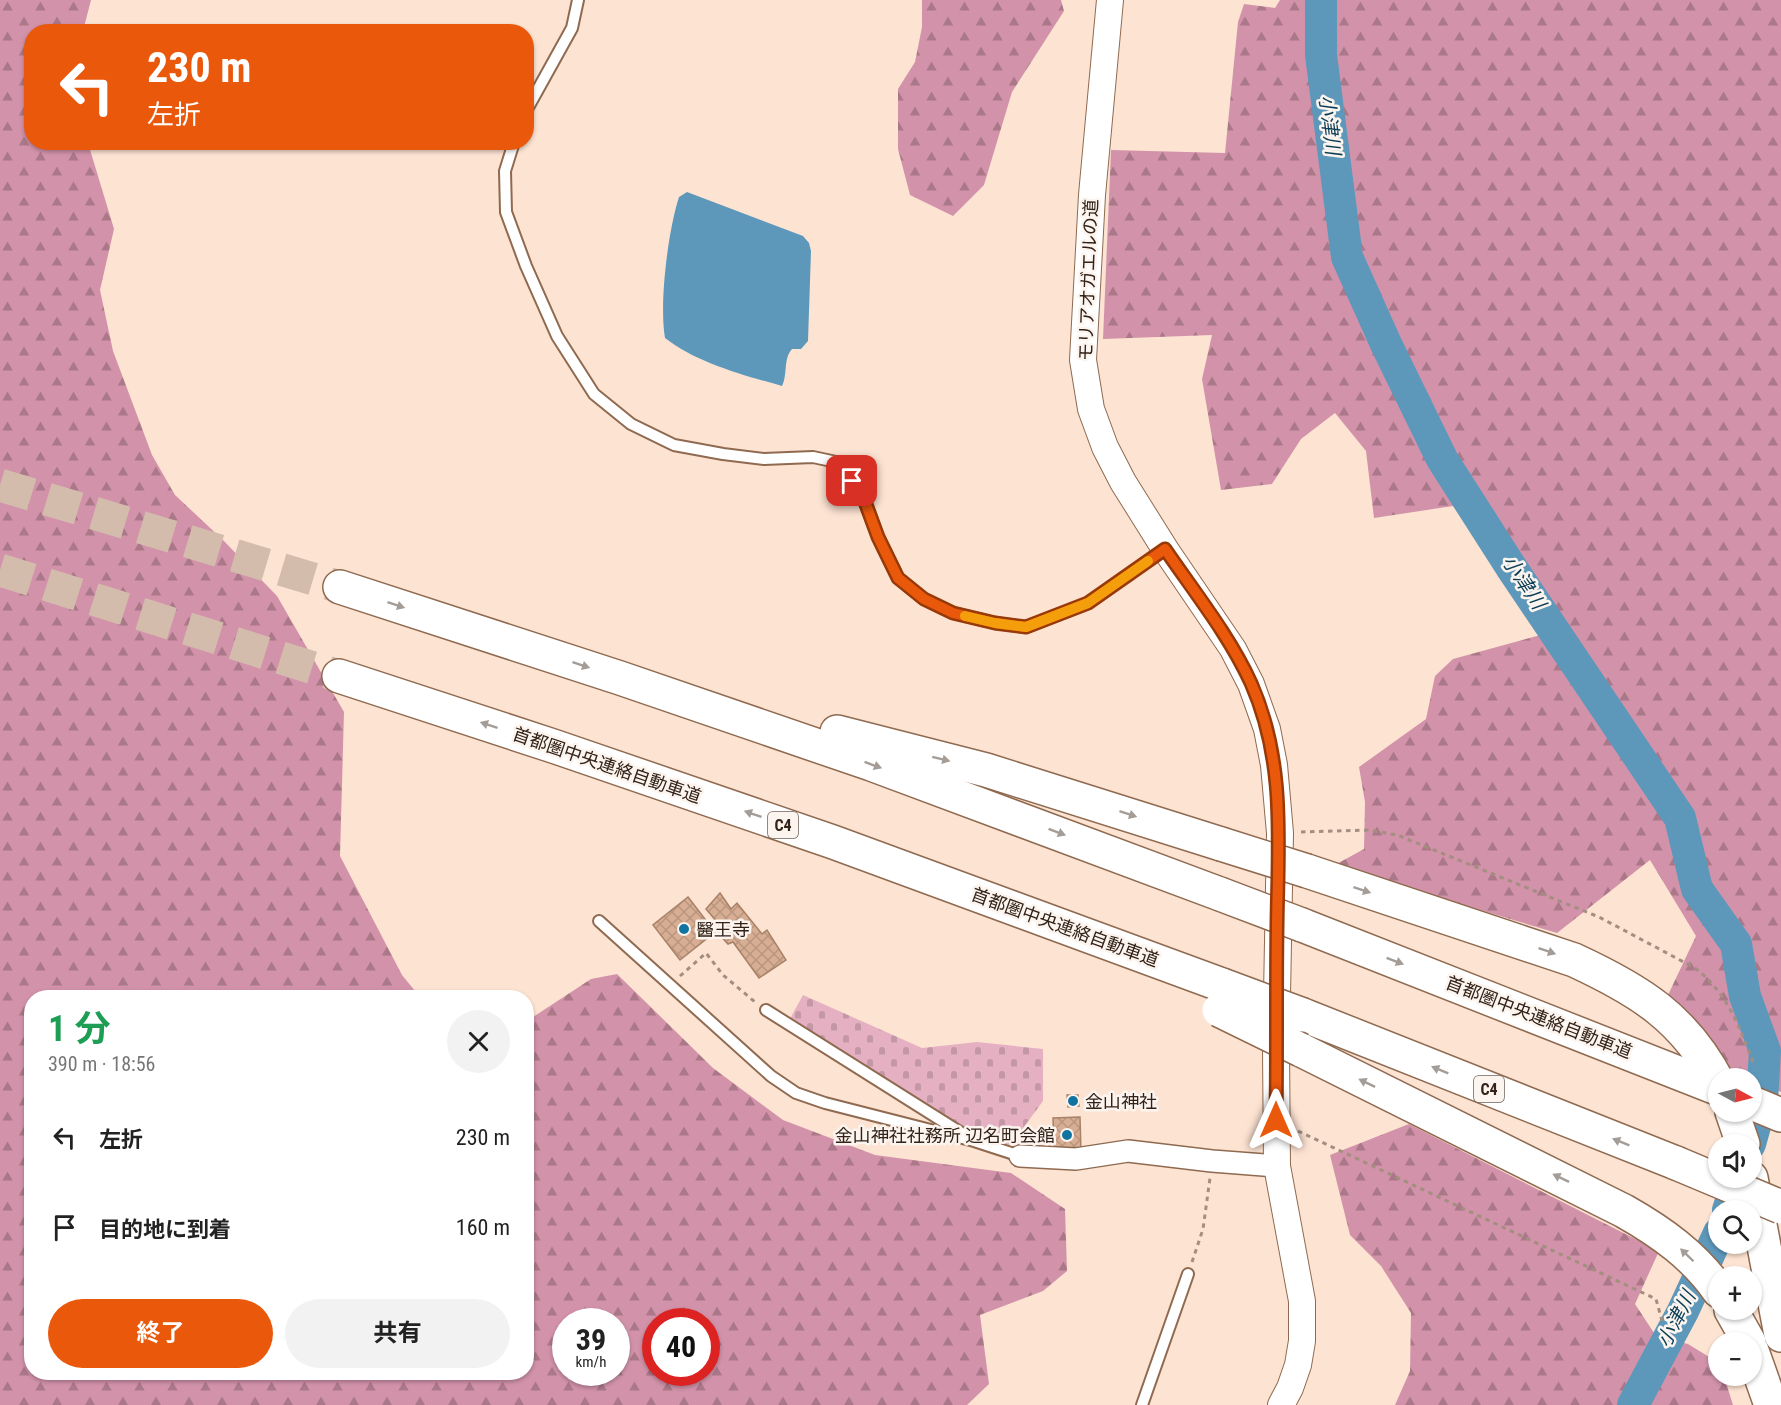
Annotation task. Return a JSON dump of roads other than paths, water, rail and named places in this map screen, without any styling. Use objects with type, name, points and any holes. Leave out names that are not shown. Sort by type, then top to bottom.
[{"type":"highway","name":"首都圏中央連絡自動車道","points":[[340,587],[620,678],[871,764],[1302,925],[1708,1084]]},
{"type":"highway","name":"首都圏中央連絡自動車道","points":[[339,676],[553,746],[833,842],[1221,997],[1304,1015],[1781,1207]]},
{"type":"highway","points":[[620,678],[986,770],[1307,871],[1574,960],[1643,996],[1669,1016],[1690,1039],[1709,1068]]},
{"type":"highway","points":[[1221,997],[1301,1050],[1590,1192],[1649,1225],[1692,1259],[1708,1278]]},
{"type":"highway","points":[[1762,1107],[1781,1115]]},
{"type":"highway","points":[[1754,1188],[1781,1335]]},
{"type":"highway","points":[[1762,1381],[1771,1405]]},
{"type":"street","name":"モリアオガエルの道","points":[[1110,0],[1092,195],[1083,360],[1091,409],[1105,447],[1124,482],[1165,549],[1233,649],[1251,684],[1267,729],[1274,765],[1280,833],[1277,924],[1277,1166],[1302,1301],[1302,1341],[1298,1365],[1281,1405]]},
{"type":"street","points":[[1020,1156],[1076,1159],[1128,1151],[1277,1166]]},
{"type":"lane","points":[[534,97],[572,28],[578,0]]},
{"type":"lane","points":[[512,150],[505,171],[506,212],[526,266],[557,336],[594,394],[631,424],[674,445],[754,458],[813,457],[841,464],[864,499],[878,537],[898,578],[924,599],[953,613],[995,623],[1026,627],[1088,603],[1165,549]]},
{"type":"lane","points":[[599,921],[771,1076],[796,1093],[825,1103],[974,1141],[1020,1156]]},
{"type":"lane","points":[[766,1010],[974,1141]]},
{"type":"lane","points":[[1142,1405],[1188,1274]]},
{"type":"water","points":[[687,192],[803,236],[809,243],[811,251],[808,341],[801,349],[792,349],[789,353],[782,386],[736,373],[706,361],[665,338],[663,306],[668,247],[679,197]]},
{"type":"waterway","name":"小津川","points":[[1321,0],[1321,55],[1347,257],[1442,459],[1511,567],[1680,818],[1697,889],[1736,944],[1745,996],[1765,1051],[1762,1101],[1753,1134]]},
{"type":"waterway","name":"小津川","points":[[1731,1200],[1736,1188]]},
{"type":"waterway","name":"小津川","points":[[1633,1405],[1683,1311],[1709,1254]]},
{"type":"tunnel","points":[[0,485],[340,587]]},
{"type":"tunnel","points":[[0,570],[339,676]]},
{"type":"place","name":"醫王寺","points":[[684,929]]},
{"type":"place","name":"金山神社","points":[[1073,1101]]},
{"type":"place","name":"金山神社社務所 辺名町会館","points":[[1067,1135]]}]
